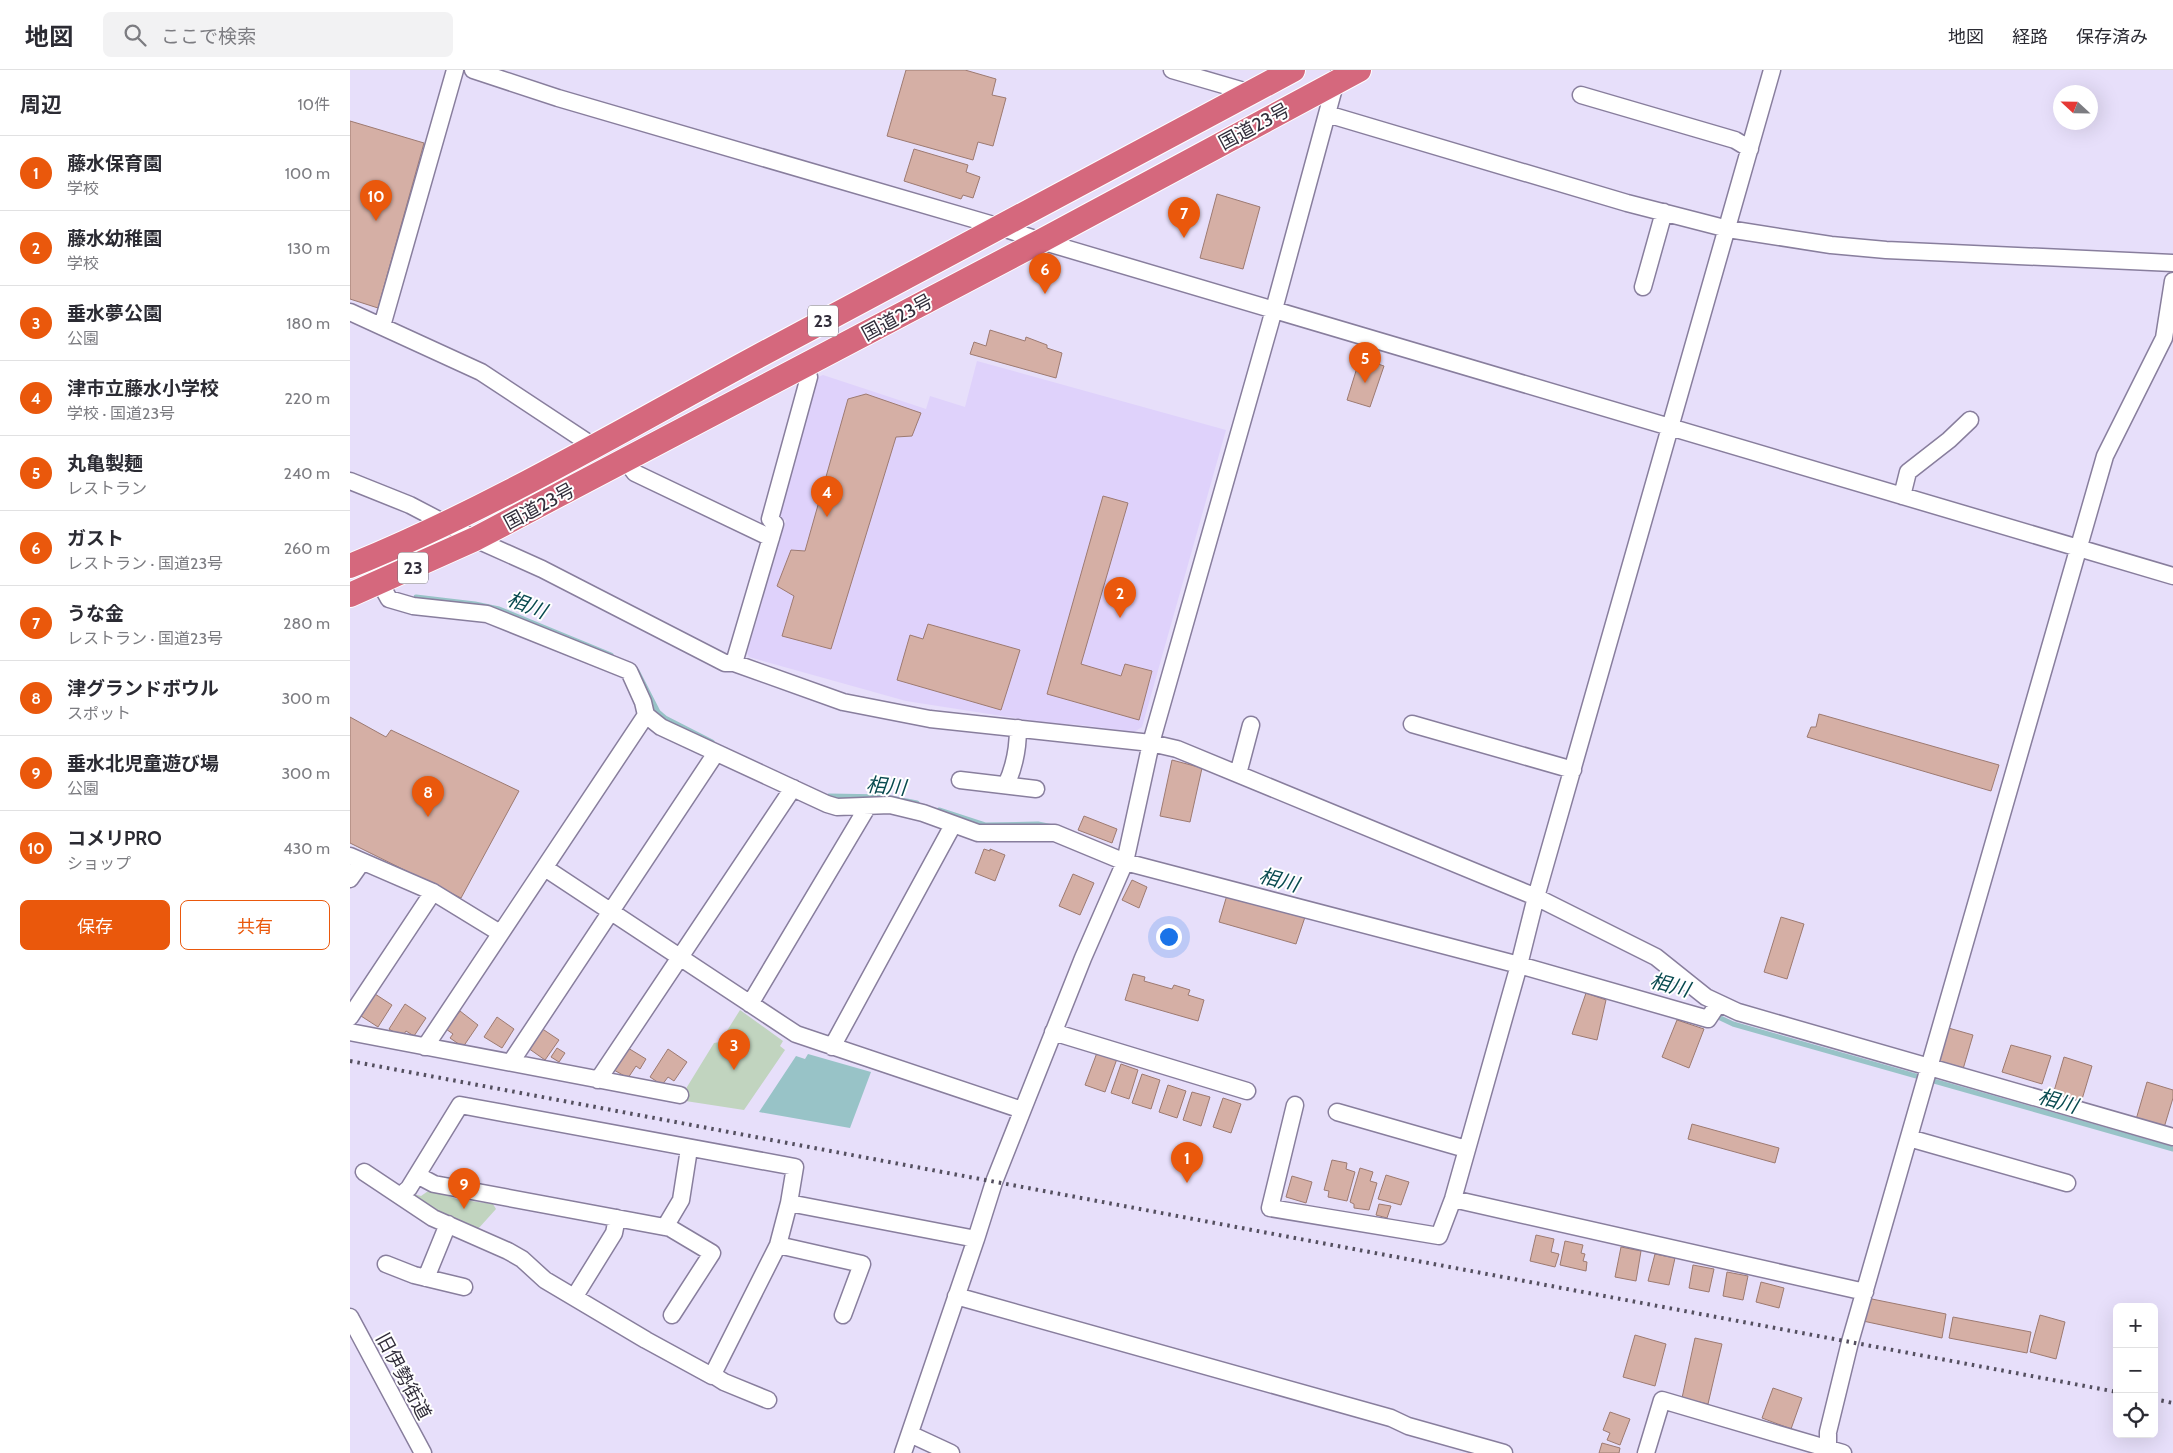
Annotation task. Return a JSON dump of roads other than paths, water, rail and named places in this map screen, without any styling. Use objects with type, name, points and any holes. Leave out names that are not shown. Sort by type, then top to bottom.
[{"type":"highway","name":"国道23号","points":[[350,566],[445,523],[557,466],[997,226],[1293,70]]},
{"type":"highway","name":"国道23号","points":[[350,595],[388,598],[475,539],[1041,241],[1337,76],[1359,70]]},
{"type":"street","points":[[382,326],[456,70]]},
{"type":"street","points":[[473,70],[558,98],[997,226],[1041,241],[1273,308],[2173,576]]},
{"type":"street","points":[[1172,70],[1251,93]]},
{"type":"street","points":[[1295,1105],[1270,1208],[1439,1236],[1453,1199],[1536,897],[1772,70]]},
{"type":"street","points":[[903,1453],[994,1182],[1054,1032],[1090,961],[1126,856],[1151,743],[1337,76]]},
{"type":"street","points":[[1581,96],[1735,140],[1750,149]]},
{"type":"street","points":[[1327,114],[1627,203],[1728,228],[1831,245],[1886,250],[2173,263]]},
{"type":"street","points":[[1643,287],[1664,212]]},
{"type":"street","points":[[1833,1452],[1828,1432],[1865,1292],[2105,456],[2164,338],[2173,281]]},
{"type":"street","points":[[350,312],[481,372],[593,446]]},
{"type":"street","points":[[734,663],[775,524],[770,519],[809,378]]},
{"type":"street","points":[[1902,496],[1908,472],[1949,440],[1970,420]]},
{"type":"street","points":[[625,460],[635,473],[771,538]]},
{"type":"street","points":[[350,481],[410,506],[475,539],[542,569],[725,662],[734,663],[843,702],[930,719],[1151,743],[1177,749],[1536,897],[1656,957],[1706,997],[1714,1010]]},
{"type":"street","points":[[388,598],[413,606],[487,614],[629,671],[644,702],[646,715],[425,1047]]},
{"type":"street","points":[[646,715],[661,727],[827,804],[838,807],[890,805],[978,833],[1055,833],[1126,856],[1520,960],[1714,1010],[1738,1012],[1926,1075],[2173,1137]]},
{"type":"street","points":[[1412,724],[1573,770]]},
{"type":"street","points":[[1238,774],[1251,725]]},
{"type":"street","points":[[1006,786],[1018,749],[1018,728]]},
{"type":"street","points":[[511,1062],[716,753]]},
{"type":"street","points":[[960,780],[1036,789]]},
{"type":"street","points":[[598,1080],[793,788]]},
{"type":"street","points":[[750,1004],[868,806]]},
{"type":"street","points":[[832,1047],[953,825]]},
{"type":"street","points":[[350,880],[356,859],[433,892],[500,933]]},
{"type":"street","points":[[545,868],[796,1034],[1022,1110]]},
{"type":"street","points":[[350,1017],[433,892]]},
{"type":"street","points":[[350,1032],[680,1096]]},
{"type":"street","points":[[1054,1032],[1247,1091]]},
{"type":"street","points":[[400,1196],[409,1188],[460,1105],[794,1167],[789,1203],[778,1245],[713,1375]]},
{"type":"street","points":[[1337,1112],[1466,1149]]},
{"type":"street","points":[[1909,1138],[2067,1183]]},
{"type":"street","points":[[665,1227],[680,1200],[689,1148]]},
{"type":"street","points":[[364,1172],[433,1218],[522,1259],[545,1280],[575,1296],[646,1340],[724,1382],[768,1400]]},
{"type":"street","points":[[417,1175],[434,1184],[670,1228],[712,1253],[672,1315]]},
{"type":"street","points":[[1453,1199],[1865,1292]]},
{"type":"street","points":[[789,1203],[976,1239]]},
{"type":"street","points":[[575,1296],[614,1233],[617,1218]]},
{"type":"street","points":[[426,1278],[448,1224]]},
{"type":"street","points":[[778,1245],[862,1264],[843,1315]]},
{"type":"street","points":[[386,1264],[426,1278],[464,1287]]},
{"type":"street","points":[[956,1296],[1381,1416],[1408,1426],[1504,1453]]},
{"type":"street","name":"旧伊勢街道","points":[[350,1317],[423,1453]]},
{"type":"street","points":[[1646,1453],[1662,1400],[1833,1452]]},
{"type":"street","points":[[910,1434],[951,1453]]},
{"type":"waterway","name":"相川","points":[[416,597],[475,604],[499,609],[611,655]]},
{"type":"waterway","name":"相川","points":[[637,671],[658,712],[665,718],[712,742]]},
{"type":"waterway","name":"相川","points":[[829,796],[886,797],[917,803]]},
{"type":"waterway","name":"相川","points":[[939,810],[985,825],[1038,824],[1053,827]]},
{"type":"waterway","name":"相川","points":[[1714,1015],[1733,1024],[2173,1149]]},
{"type":"railway","points":[[350,1061],[2113,1391]]},
{"type":"railway","points":[[2158,1400],[2173,1403]]},
{"type":"place","name":"コメリPRO","points":[[376,221]]},
{"type":"place","name":"うな金","points":[[1184,238]]},
{"type":"place","name":"ガスト","points":[[1045,294]]},
{"type":"place","name":"丸亀製麺","points":[[1365,383]]},
{"type":"place","name":"津市立藤水小学校","points":[[827,517]]},
{"type":"place","name":"藤水幼稚園","points":[[1120,618]]},
{"type":"place","name":"津グランドボウル","points":[[428,817]]},
{"type":"place","name":"垂水夢公園","points":[[734,1070]]},
{"type":"place","name":"藤水保育園","points":[[1187,1183]]},
{"type":"place","name":"垂水北児童遊び場","points":[[464,1209]]}]
